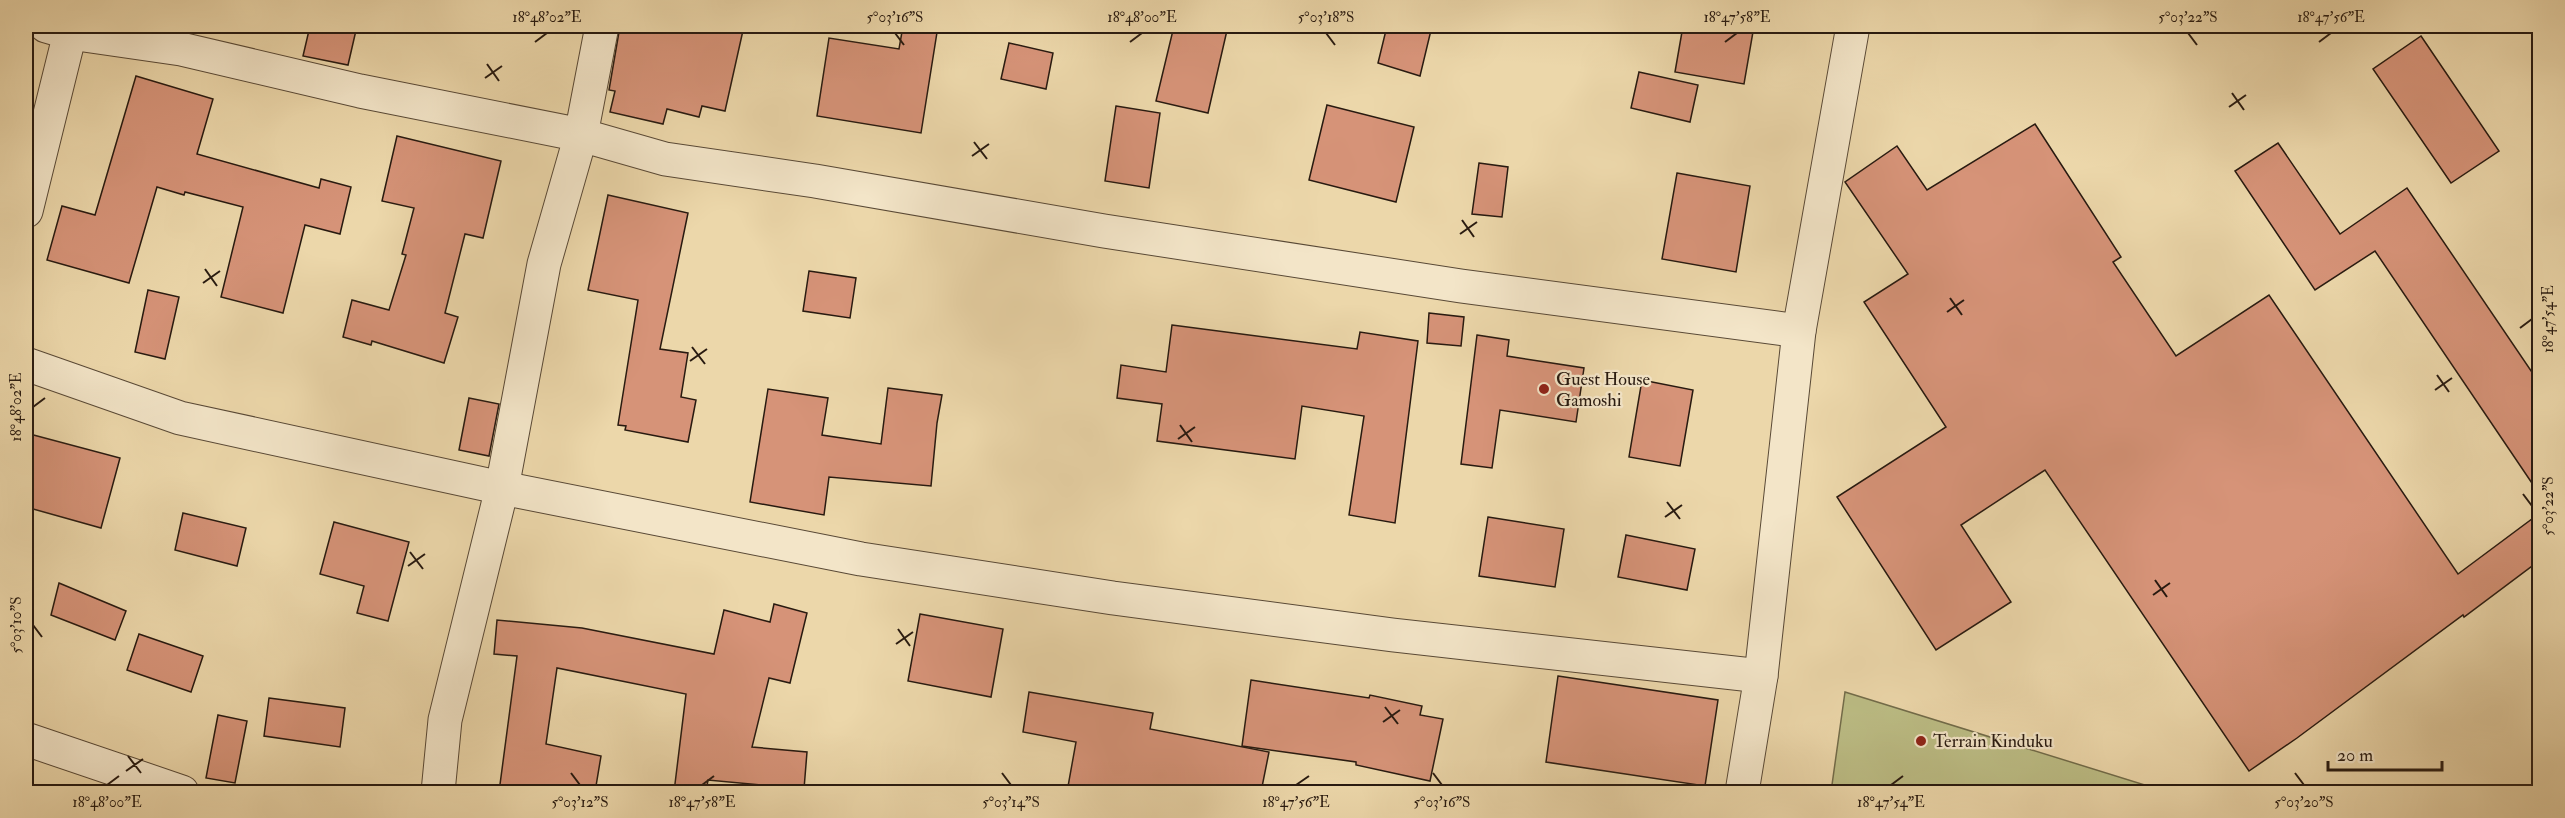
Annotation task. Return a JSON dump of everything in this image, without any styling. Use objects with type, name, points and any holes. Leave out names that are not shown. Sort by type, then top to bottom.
[{"type":"street","points":[[438,792],[445,720],[502,488],[544,264],[581,135],[602,26]]},
{"type":"street","points":[[1742,792],[1761,676],[1799,331],[1853,26]]},
{"type":"street","points":[[26,211],[58,29],[181,49],[360,91],[581,135],[665,159],[815,181],[1104,231],[1461,286],[1799,331]]},
{"type":"street","points":[[26,364],[180,418],[502,488],[861,559],[1113,598],[1393,635],[1761,676]]},
{"type":"street","points":[[26,739],[182,792]]},
{"type":"green space","name":"Terrain Kinduku","points":[[1845,692],[2161,790],[2161,792],[1831,792]]},
{"type":"building","points":[[310,26],[357,26],[348,65],[303,56]]},
{"type":"building","points":[[620,26],[744,26],[725,111],[702,106],[699,117],[667,109],[663,124],[610,112],[615,91],[609,90]]},
{"type":"building","points":[[903,26],[938,26],[921,133],[817,116],[829,38],[899,49]]},
{"type":"building","points":[[1174,26],[1228,26],[1208,113],[1156,101]]},
{"type":"building","points":[[1387,26],[1432,26],[1420,76],[1378,63]]},
{"type":"building","points":[[1683,26],[1754,26],[1744,84],[1675,72]]},
{"type":"building","points":[[2421,36],[2499,151],[2451,183],[2373,69]]},
{"type":"building","points":[[1009,43],[1053,53],[1046,89],[1001,79]]},
{"type":"building","points":[[1639,72],[1698,85],[1690,122],[1631,108]]},
{"type":"building","points":[[136,76],[213,99],[197,154],[319,188],[321,179],[351,187],[340,234],[305,225],[283,313],[221,297],[243,207],[185,192],[184,195],[157,187],[129,283],[47,260],[62,206],[95,215]]},
{"type":"building","points":[[1327,105],[1414,127],[1396,202],[1309,180]]},
{"type":"building","points":[[1116,106],[1160,113],[1149,188],[1105,181]]},
{"type":"building","points":[[2035,124],[2121,257],[2113,262],[2176,356],[2269,295],[2458,574],[2540,513],[2540,560],[2249,771],[2045,470],[1961,525],[2011,602],[1936,650],[1837,497],[1946,427],[1864,302],[1908,274],[1845,182],[1897,146],[1927,190]]},
{"type":"building","points":[[397,136],[501,161],[483,238],[465,234],[445,313],[458,317],[444,363],[372,341],[371,345],[343,337],[352,300],[389,310],[406,255],[402,254],[414,208],[382,201]]},
{"type":"building","points":[[2278,143],[2340,234],[2407,188],[2540,384],[2540,495],[2375,251],[2315,290],[2235,171]]},
{"type":"building","points":[[1479,163],[1508,167],[1502,217],[1472,214]]},
{"type":"building","points":[[1677,173],[1750,186],[1736,272],[1662,259]]},
{"type":"building","points":[[608,195],[688,213],[660,349],[688,353],[681,397],[696,400],[688,442],[625,430],[626,426],[618,425],[638,300],[588,290]]},
{"type":"building","points":[[809,271],[856,278],[850,318],[803,311]]},
{"type":"building","points":[[148,290],[179,297],[165,359],[135,352]]},
{"type":"building","points":[[1429,313],[1464,317],[1461,346],[1427,343]]},
{"type":"building","points":[[1172,325],[1357,349],[1360,332],[1418,341],[1395,523],[1349,515],[1364,416],[1302,406],[1295,459],[1157,441],[1162,404],[1117,398],[1121,365],[1166,372]]},
{"type":"building","points":[[1477,335],[1509,340],[1507,356],[1584,368],[1576,422],[1500,410],[1492,468],[1461,464]]},
{"type":"building","points":[[1642,380],[1693,390],[1680,466],[1629,457]]},
{"type":"building","points":[[888,388],[942,395],[931,486],[829,477],[824,515],[750,502],[768,389],[828,398],[822,435],[881,444]]},
{"type":"building","points":[[469,398],[499,404],[489,456],[459,450]]},
{"type":"building","points":[[26,433],[120,458],[101,528],[26,507]]},
{"type":"building","points":[[183,513],[246,528],[237,566],[175,550]]},
{"type":"building","points":[[1488,517],[1564,529],[1555,587],[1479,576]]},
{"type":"building","points":[[334,522],[409,542],[388,621],[357,613],[364,586],[320,574]]},
{"type":"building","points":[[1626,535],[1695,549],[1687,590],[1618,577]]},
{"type":"building","points":[[59,583],[126,611],[115,640],[51,615]]},
{"type":"building","points":[[774,604],[807,613],[790,683],[769,678],[752,747],[807,752],[804,789],[708,780],[706,792],[674,792],[686,694],[557,668],[546,744],[601,756],[595,792],[499,792],[517,656],[494,654],[497,620],[582,628],[714,654],[724,610],[770,622]]},
{"type":"building","points":[[920,614],[1003,629],[991,697],[908,681]]},
{"type":"building","points":[[139,634],[203,656],[191,692],[127,670]]},
{"type":"building","points":[[1558,676],[1718,700],[1705,786],[1546,762]]},
{"type":"building","points":[[1251,680],[1369,698],[1370,695],[1422,706],[1420,715],[1443,719],[1430,781],[1356,765],[1356,762],[1242,746]]},
{"type":"building","points":[[1029,692],[1153,713],[1150,729],[1269,752],[1261,792],[1067,792],[1076,742],[1023,732]]},
{"type":"building","points":[[269,698],[345,708],[340,747],[264,736]]},
{"type":"building","points":[[218,715],[247,721],[235,783],[206,778]]},
{"type":"place","name":"Guest House Gamoshi","points":[[1544,389]]},
{"type":"place","name":"Terrain Kinduku","points":[[1921,741]]}]
